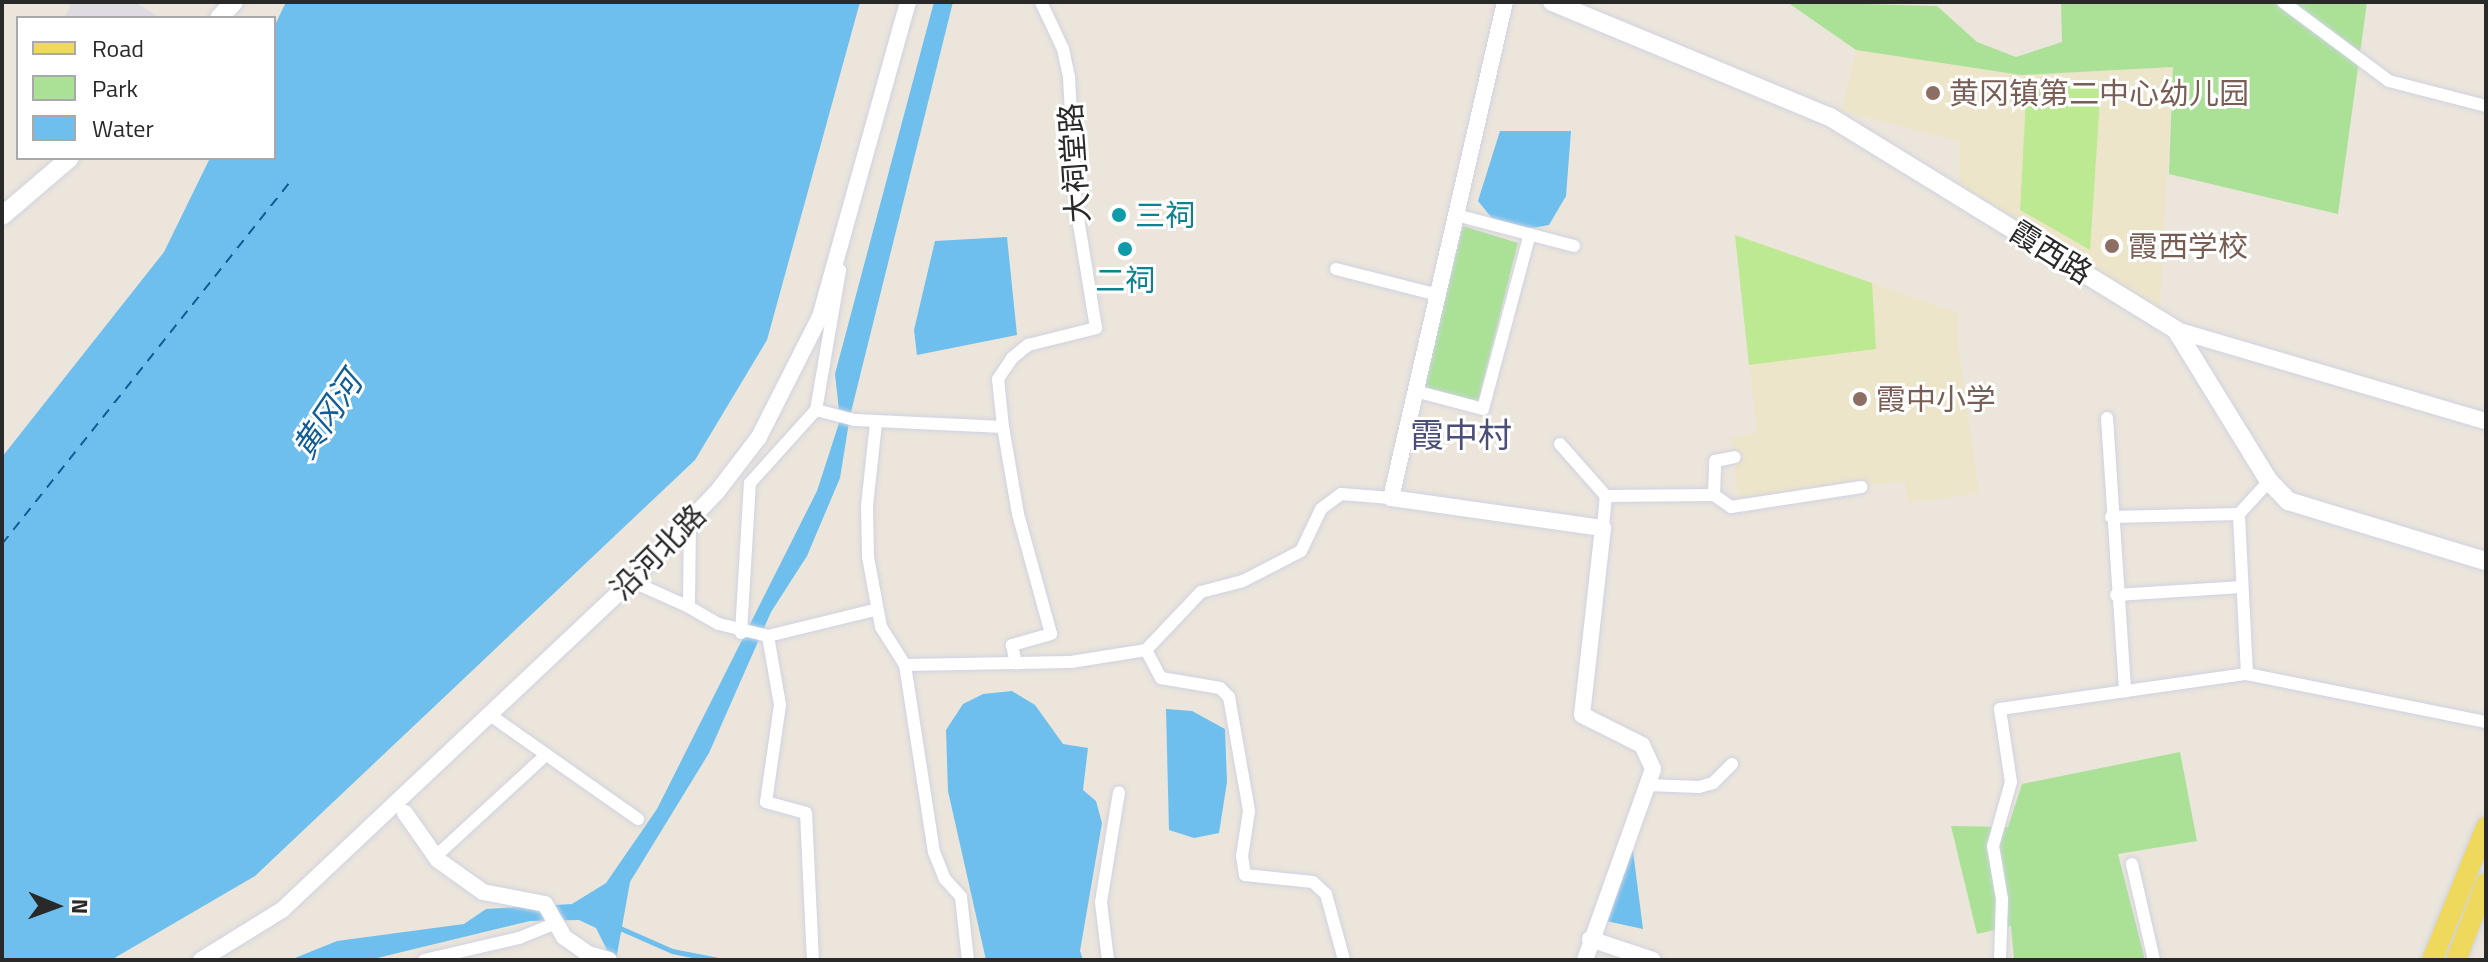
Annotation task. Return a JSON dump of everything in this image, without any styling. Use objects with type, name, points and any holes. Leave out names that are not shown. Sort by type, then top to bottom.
[{"type":"main road","name":"霞西路","points":[[1552,2],[1830,117],[2176,330],[2269,481],[2288,501],[2486,561]]},
{"type":"main road","points":[[2,216],[68,160]]},
{"type":"main road","points":[[2432,960],[2486,827]]},
{"type":"main road","points":[[2456,960],[2486,883]]},
{"type":"street","name":"沿河北路","points":[[201,960],[282,910],[631,581],[690,521],[759,437],[792,379],[844,247],[908,2]]},
{"type":"street","name":"大祠堂路","points":[[1003,427],[998,379],[1012,358],[1028,345],[1096,328],[1078,221],[1069,77],[1063,49],[1041,2]]},
{"type":"street","points":[[1391,498],[1505,2]]},
{"type":"street","points":[[2283,2],[2389,81],[2486,106]]},
{"type":"street","points":[[1456,215],[1574,246]]},
{"type":"street","points":[[1415,391],[1483,409],[1530,234]]},
{"type":"street","points":[[743,633],[750,483],[816,410],[844,247]]},
{"type":"street","points":[[1336,269],[1438,295]]},
{"type":"street","points":[[2176,330],[2486,421]]},
{"type":"street","points":[[816,410],[876,423],[1003,427],[1018,514],[1051,634],[1012,645],[1016,664]]},
{"type":"street","points":[[2107,418],[2116,595],[2125,691]]},
{"type":"street","points":[[876,423],[867,506],[875,610],[905,665],[934,852],[945,879],[961,897],[968,960]]},
{"type":"street","points":[[1560,444],[1606,496],[1582,715],[1642,745],[1653,769],[1585,960]]},
{"type":"street","points":[[1714,495],[1715,461],[1735,457]]},
{"type":"street","points":[[2247,674],[2239,514],[2269,481]]},
{"type":"street","points":[[1606,496],[1714,495],[1731,507],[1861,487]]},
{"type":"street","points":[[905,665],[1088,661],[1146,650],[1201,592],[1265,572],[1301,551],[1321,509],[1341,494],[1391,498],[1603,528]]},
{"type":"street","points":[[2111,517],[2239,514]]},
{"type":"street","points":[[689,607],[690,521]]},
{"type":"street","points":[[631,581],[743,633],[765,636],[875,610]]},
{"type":"street","points":[[2116,595],[2242,587]]},
{"type":"street","points":[[765,636],[780,705],[766,802],[806,813],[813,960]]},
{"type":"street","points":[[1146,650],[1161,678],[1220,688],[1229,697],[1249,811],[1242,856],[1245,875],[1313,882],[1326,894],[1344,960]]},
{"type":"street","points":[[2000,960],[2002,899],[1993,846],[2011,782],[2000,709],[2247,674],[2486,722]]},
{"type":"street","points":[[490,715],[638,819]]},
{"type":"street","points":[[436,856],[546,755]]},
{"type":"street","points":[[1647,785],[1699,787],[1713,783],[1732,764]]},
{"type":"street","points":[[1106,959],[1101,902],[1119,792]]},
{"type":"street","points":[[405,813],[436,856],[483,892],[545,904],[554,924],[588,957],[609,960]]},
{"type":"street","points":[[2132,864],[2154,960]]},
{"type":"street","points":[[424,960],[519,938],[554,924]]},
{"type":"street","points":[[1590,939],[1653,960]]},
{"type":"shaded area","points":[[65,2],[135,2],[157,16],[65,16],[71,6]]},
{"type":"shaded area","name":"霞西学校","points":[[1856,50],[2021,75],[2173,67],[2160,309],[1960,184],[1960,142],[1842,111]]},
{"type":"shaded area","name":"霞中小学","points":[[1735,235],[1959,313],[1957,335],[1979,493],[1908,503],[1905,481],[1868,485],[1865,479],[1738,499],[1731,437],[1757,433]]},
{"type":"green space","points":[[1787,2],[1937,6],[1977,42],[2016,57],[2062,42],[2061,2],[2367,2],[2338,214],[2169,174],[2173,67],[2021,75],[1856,50]]},
{"type":"green space","points":[[2027,81],[2101,84],[2090,250],[2020,210]]},
{"type":"green space","points":[[1463,226],[1518,243],[1478,402],[1423,388]]},
{"type":"green space","points":[[1735,235],[1872,283],[1876,349],[1749,365]]},
{"type":"green space","points":[[2180,752],[2197,841],[2118,854],[2145,960],[2014,960],[2011,926],[1977,934],[1951,826],[2008,827],[2022,784]]},
{"type":"water","name":"黄冈河","points":[[286,2],[860,2],[767,340],[695,460],[255,876],[111,960],[2,960],[2,457],[164,252],[209,160],[276,160],[276,23]]},
{"type":"water","points":[[934,2],[953,2],[850,416],[840,478],[807,556],[771,612],[709,753],[630,882],[616,960],[604,960],[607,950],[596,928],[579,920],[530,921],[369,960],[290,960],[337,941],[464,924],[486,909],[572,904],[606,883],[657,809],[817,491],[840,420],[835,374]]},
{"type":"water","points":[[1500,131],[1571,131],[1566,196],[1549,225],[1527,229],[1495,222],[1478,201]]},
{"type":"water","points":[[1007,237],[1017,335],[917,355],[914,330],[935,241]]},
{"type":"water","points":[[1012,691],[1035,705],[1063,744],[1088,748],[1083,790],[1096,801],[1102,823],[1080,951],[1083,960],[986,960],[948,791],[946,730],[963,704],[983,694]]},
{"type":"water","points":[[1166,709],[1192,711],[1225,729],[1227,782],[1219,833],[1194,838],[1169,830]]},
{"type":"water","points":[[1633,851],[1643,929],[1606,921],[1622,863]]},
{"type":"waterway","points":[[613,925],[672,951],[718,960]]},
{"type":"ferry route","points":[[2,544],[290,182]]},
{"type":"place","name":"黄冈镇第二中心幼儿园","points":[[1933,93]]},
{"type":"place","name":"三祠","points":[[1119,215]]},
{"type":"place","name":"霞西学校","points":[[2112,246]]},
{"type":"place","name":"二祠","points":[[1125,249]]},
{"type":"place","name":"霞中小学","points":[[1860,399]]},
{"type":"district","name":"霞中村","points":[[1461,435]]}]
